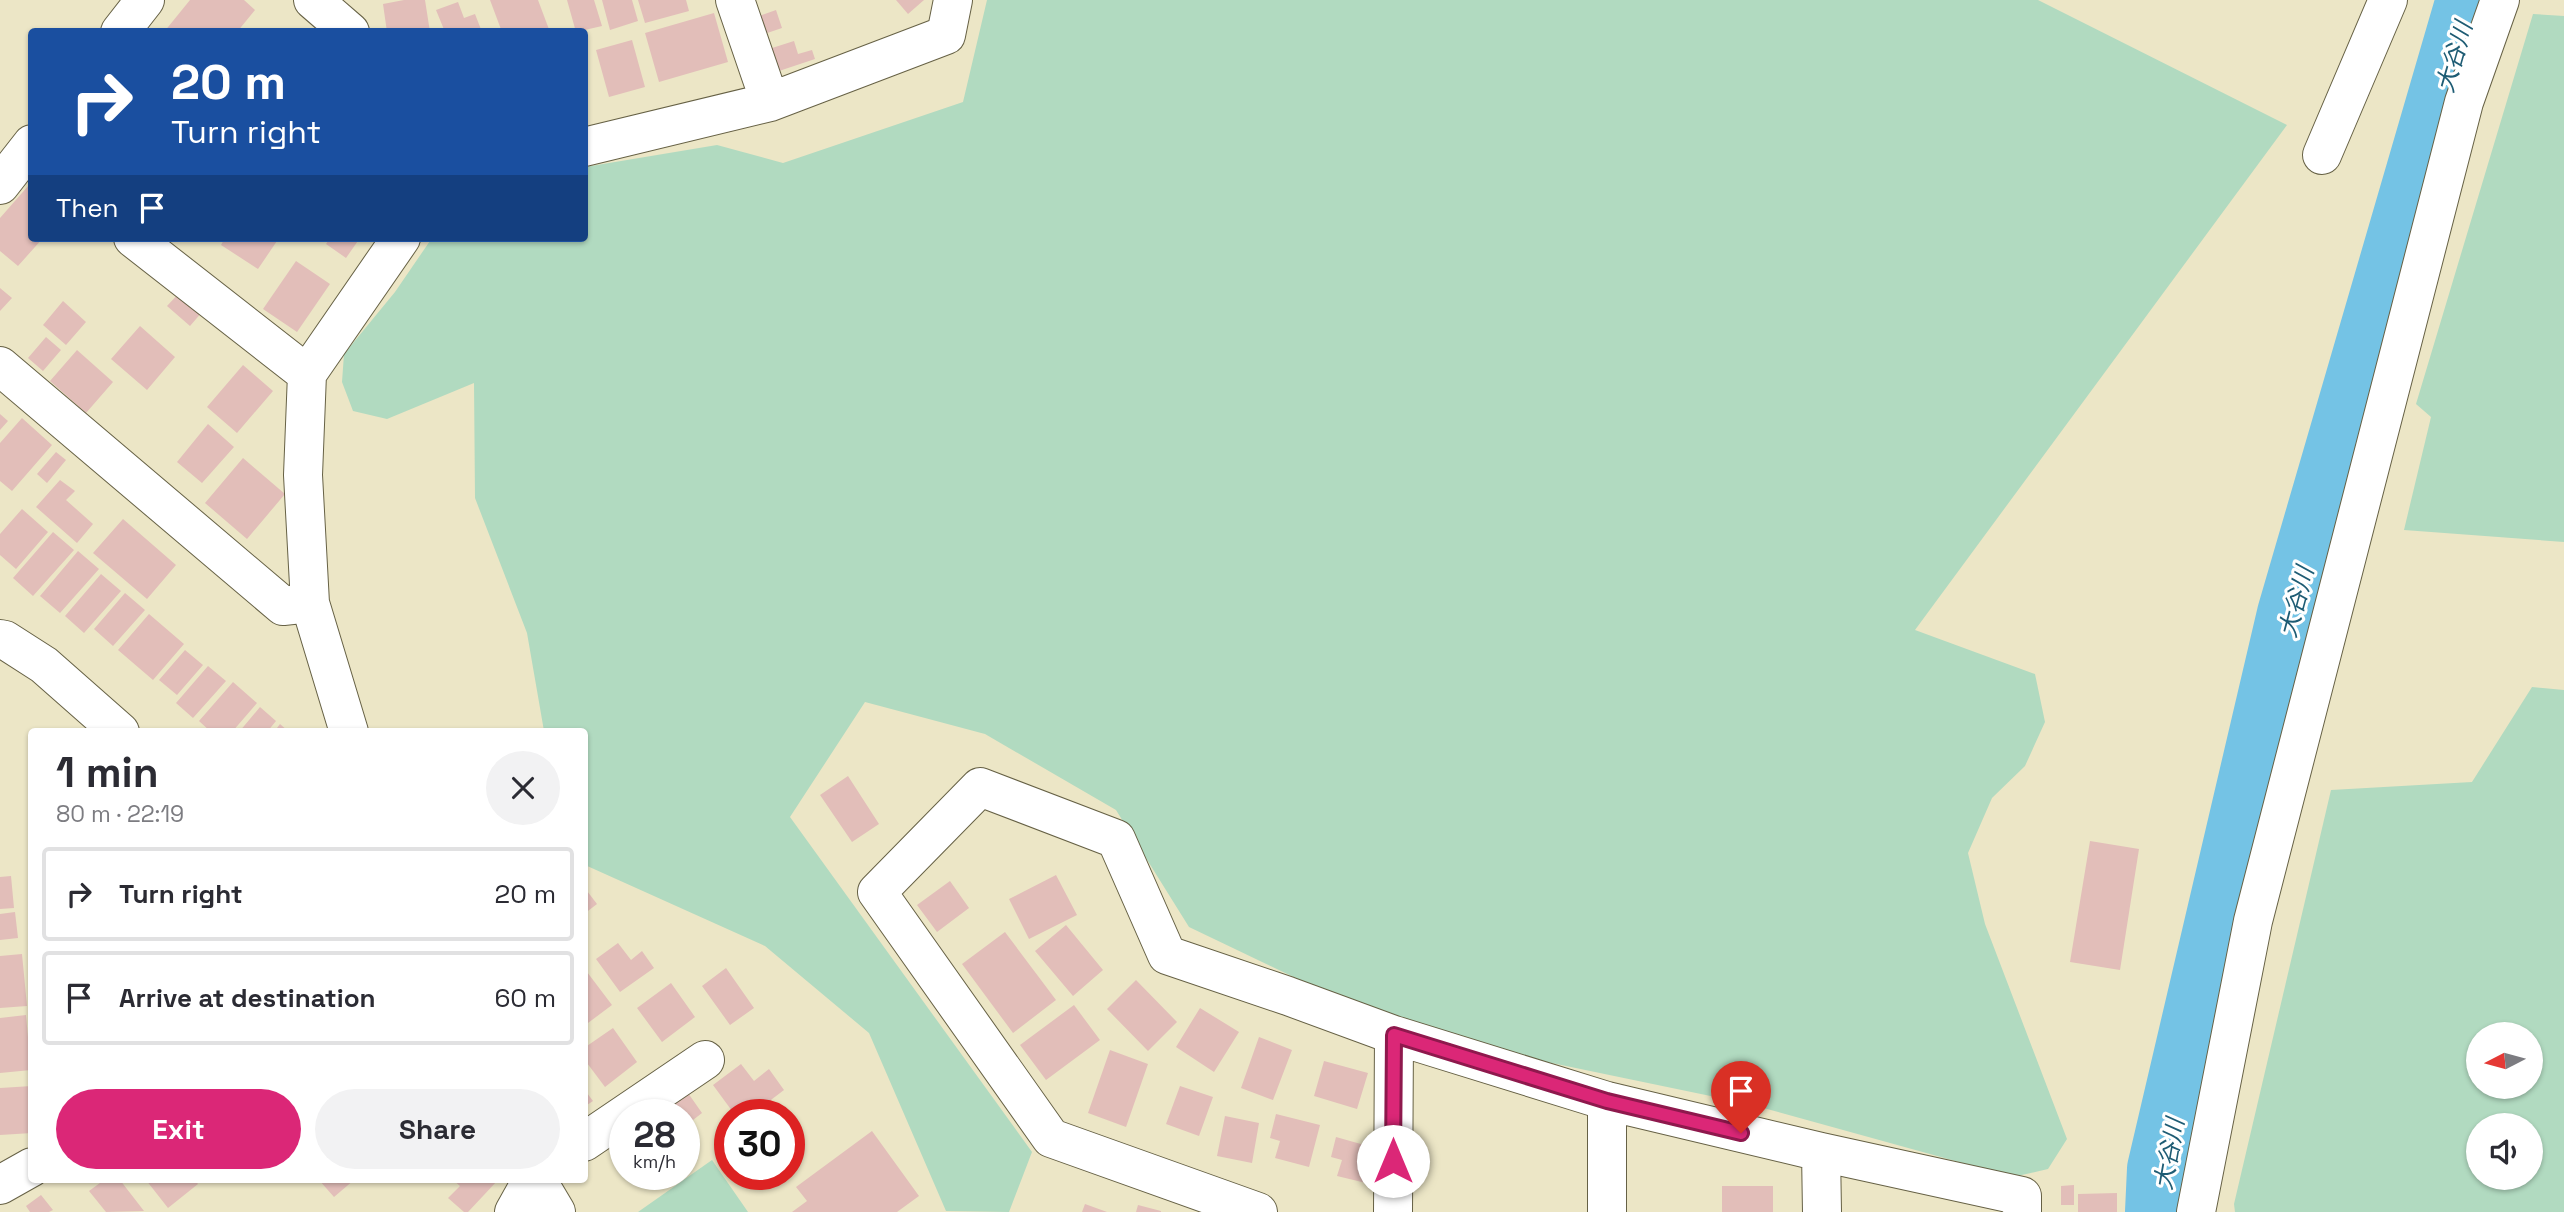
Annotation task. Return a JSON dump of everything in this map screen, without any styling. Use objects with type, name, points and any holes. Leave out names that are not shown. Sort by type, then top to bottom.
[{"type":"street","points":[[123,28],[145,0]]},
{"type":"street","points":[[314,0],[346,28]]},
{"type":"street","points":[[734,0],[770,102]]},
{"type":"street","points":[[588,146],[770,102],[946,35],[953,0]]},
{"type":"street","points":[[2322,155],[2388,0]]},
{"type":"street","points":[[2196,1212],[2253,921],[2464,102],[2500,0]]},
{"type":"street","points":[[0,184],[28,153]]},
{"type":"street","points":[[138,242],[307,374]]},
{"type":"street","points":[[348,728],[310,603],[303,475],[307,374],[398,242]]},
{"type":"street","points":[[0,366],[283,606],[310,603]]},
{"type":"street","points":[[0,639],[44,665],[115,728]]},
{"type":"street","points":[[1258,1212],[1051,1138],[877,892],[981,787],[1116,839],[1167,955],[1394,1035],[1607,1101],[2022,1196],[2022,1212]]},
{"type":"street","points":[[1393,1212],[1394,1035]]},
{"type":"street","points":[[588,1139],[705,1060]]},
{"type":"street","points":[[1607,1101],[1607,1212]]},
{"type":"street","points":[[1821,1152],[1822,1212]]},
{"type":"street","points":[[0,1185],[28,1169]]},
{"type":"street","points":[[514,1212],[533,1183]]},
{"type":"street","points":[[537,1183],[556,1212]]},
{"type":"green space","points":[[987,0],[2038,0],[2287,125],[1915,630],[2035,674],[2045,722],[2025,766],[1992,798],[1968,853],[1985,924],[2067,1139],[2048,1169],[2013,1177],[1749,1104],[1413,1034],[1189,927],[1116,810],[985,734],[865,702],[790,817],[1032,1152],[1009,1212],[946,1211],[869,1033],[765,946],[588,866],[588,728],[543,728],[527,633],[475,498],[474,383],[387,419],[353,411],[342,382],[344,354],[395,292],[429,242],[588,242],[588,166],[717,145],[783,163],[963,102]]},
{"type":"green space","points":[[2533,14],[2564,16],[2564,542],[2404,530],[2431,417],[2416,404]]},
{"type":"green space","points":[[2532,687],[2564,690],[2564,1212],[2235,1212],[2234,1204],[2331,790],[2472,782]]},
{"type":"green space","points":[[712,1160],[714,1190],[733,1190],[748,1212],[638,1212],[669,1190],[700,1190],[700,1168]]},
{"type":"building","points":[[190,0],[244,0],[255,10],[240,28],[167,28]]},
{"type":"building","points":[[425,0],[429,28],[386,28],[383,4]]},
{"type":"building","points":[[490,0],[538,0],[548,28],[500,28]]},
{"type":"building","points":[[567,0],[594,0],[602,26],[588,29],[575,28]]},
{"type":"building","points":[[602,0],[632,0],[638,21],[610,30]]},
{"type":"building","points":[[638,0],[686,0],[689,11],[645,23]]},
{"type":"building","points":[[896,0],[924,0],[908,14]]},
{"type":"building","points":[[458,2],[464,18],[475,14],[480,28],[443,28],[436,10]]},
{"type":"building","points":[[776,10],[782,28],[761,35],[756,17]]},
{"type":"building","points":[[714,13],[728,62],[659,82],[645,33]]},
{"type":"building","points":[[632,40],[645,87],[609,97],[596,50]]},
{"type":"building","points":[[794,41],[798,54],[812,50],[815,59],[776,72],[769,49]]},
{"type":"building","points":[[28,186],[28,242],[39,242],[18,266],[0,251],[0,218]]},
{"type":"building","points":[[223,242],[276,242],[258,269],[221,245]]},
{"type":"building","points":[[327,242],[357,242],[346,258],[326,244]]},
{"type":"building","points":[[296,261],[330,284],[297,332],[263,309]]},
{"type":"building","points":[[0,288],[12,298],[0,311]]},
{"type":"building","points":[[181,291],[203,311],[190,326],[167,306]]},
{"type":"building","points":[[63,301],[86,322],[66,345],[43,325]]},
{"type":"building","points":[[140,326],[175,357],[147,390],[111,359]]},
{"type":"building","points":[[46,337],[61,350],[43,371],[28,358]]},
{"type":"building","points":[[77,350],[113,382],[86,413],[50,381]]},
{"type":"building","points":[[243,365],[273,391],[237,433],[207,407]]},
{"type":"building","points":[[0,414],[8,421],[0,430]]},
{"type":"building","points":[[22,418],[52,445],[12,491],[0,481],[0,443]]},
{"type":"building","points":[[208,424],[234,447],[202,483],[177,462]]},
{"type":"building","points":[[56,452],[66,460],[47,483],[37,474]]},
{"type":"building","points":[[243,458],[285,494],[247,539],[205,503]]},
{"type":"building","points":[[60,480],[75,491],[66,500],[93,524],[77,543],[36,507]]},
{"type":"building","points":[[22,509],[48,532],[16,569],[0,555],[0,534]]},
{"type":"building","points":[[123,519],[176,565],[147,599],[93,553]]},
{"type":"building","points":[[53,532],[74,550],[33,596],[13,578]]},
{"type":"building","points":[[78,551],[99,569],[60,613],[40,596]]},
{"type":"building","points":[[101,574],[121,591],[84,633],[65,616]]},
{"type":"building","points":[[125,593],[145,610],[113,646],[94,629]]},
{"type":"building","points":[[149,614],[184,644],[153,680],[118,650]]},
{"type":"building","points":[[185,650],[203,665],[177,695],[159,680]]},
{"type":"building","points":[[208,666],[226,681],[193,718],[176,703]]},
{"type":"building","points":[[233,682],[257,703],[235,728],[207,728],[199,721]]},
{"type":"building","points":[[260,707],[276,721],[270,728],[242,728]]},
{"type":"building","points":[[848,776],[879,824],[852,842],[820,795]]},
{"type":"building","points":[[2090,841],[2139,849],[2120,970],[2070,962]]},
{"type":"building","points":[[1056,875],[1077,915],[1029,939],[1009,899]]},
{"type":"building","points":[[11,876],[14,908],[0,909],[0,877]]},
{"type":"building","points":[[950,881],[969,908],[937,932],[917,905]]},
{"type":"building","points":[[588,892],[597,904],[588,911]]},
{"type":"building","points":[[15,912],[18,938],[0,940],[0,914]]},
{"type":"building","points":[[1066,925],[1103,970],[1073,996],[1035,951]]},
{"type":"building","points":[[1005,932],[1056,1000],[1013,1033],[962,964]]},
{"type":"building","points":[[618,943],[631,960],[642,951],[654,968],[620,992],[596,959]]},
{"type":"building","points":[[22,954],[27,1006],[0,1008],[0,956]]},
{"type":"building","points":[[726,968],[754,1008],[730,1025],[702,986]]},
{"type":"building","points":[[588,973],[612,1005],[588,1023]]},
{"type":"building","points":[[1136,980],[1177,1022],[1148,1051],[1107,1009]]},
{"type":"building","points":[[671,983],[695,1017],[662,1042],[637,1008]]},
{"type":"building","points":[[1074,1005],[1100,1040],[1046,1080],[1020,1045]]},
{"type":"building","points":[[1200,1008],[1239,1032],[1214,1072],[1176,1047]]},
{"type":"building","points":[[26,1015],[28,1070],[0,1073],[0,1018]]},
{"type":"building","points":[[613,1028],[637,1062],[605,1087],[588,1064],[588,1045]]},
{"type":"building","points":[[1259,1037],[1292,1050],[1273,1100],[1241,1088]]},
{"type":"building","points":[[1110,1050],[1148,1064],[1126,1127],[1088,1113]]},
{"type":"building","points":[[1324,1061],[1368,1073],[1357,1109],[1314,1096]]},
{"type":"building","points":[[741,1064],[754,1081],[769,1069],[784,1090],[772,1099],[723,1099],[713,1085]]},
{"type":"building","points":[[28,1086],[28,1133],[0,1135],[0,1088]]},
{"type":"building","points":[[1180,1086],[1213,1097],[1199,1136],[1166,1124]]},
{"type":"building","points":[[688,1093],[692,1099],[680,1099]]},
{"type":"building","points":[[1276,1114],[1320,1125],[1309,1167],[1275,1158],[1280,1141],[1270,1138]]},
{"type":"building","points":[[1225,1116],[1259,1123],[1252,1163],[1217,1156]]},
{"type":"building","points":[[872,1131],[919,1196],[897,1212],[792,1212],[807,1201],[798,1190],[805,1190],[805,1180]]},
{"type":"building","points":[[1336,1137],[1375,1148],[1366,1183],[1337,1176],[1342,1160],[1331,1157]]},
{"type":"building","points":[[100,1183],[122,1183],[144,1211],[106,1212],[89,1191]]},
{"type":"building","points":[[148,1183],[197,1183],[198,1184],[168,1208]]},
{"type":"building","points":[[322,1183],[350,1183],[334,1197]]},
{"type":"building","points":[[456,1183],[495,1183],[468,1212],[464,1212],[448,1198],[460,1186]]},
{"type":"building","points":[[2074,1185],[2074,1205],[2061,1205],[2061,1186]]},
{"type":"building","points":[[1722,1186],[1773,1186],[1773,1212],[1722,1212]]},
{"type":"building","points":[[2117,1193],[2117,1212],[2078,1212],[2078,1194]]},
{"type":"building","points":[[41,1195],[53,1210],[30,1212],[26,1206]]},
{"type":"building","points":[[1085,1204],[1107,1212],[1082,1212]]},
{"type":"building","points":[[1138,1205],[1161,1211],[1161,1212],[1136,1212]]},
{"type":"waterway","name":"大谷川","points":[[2160,1212],[2162,1169],[2292,614],[2471,0]]},
{"type":"route","points":[[1393,1161],[1394,1035],[1607,1101],[1741,1133]]}]
